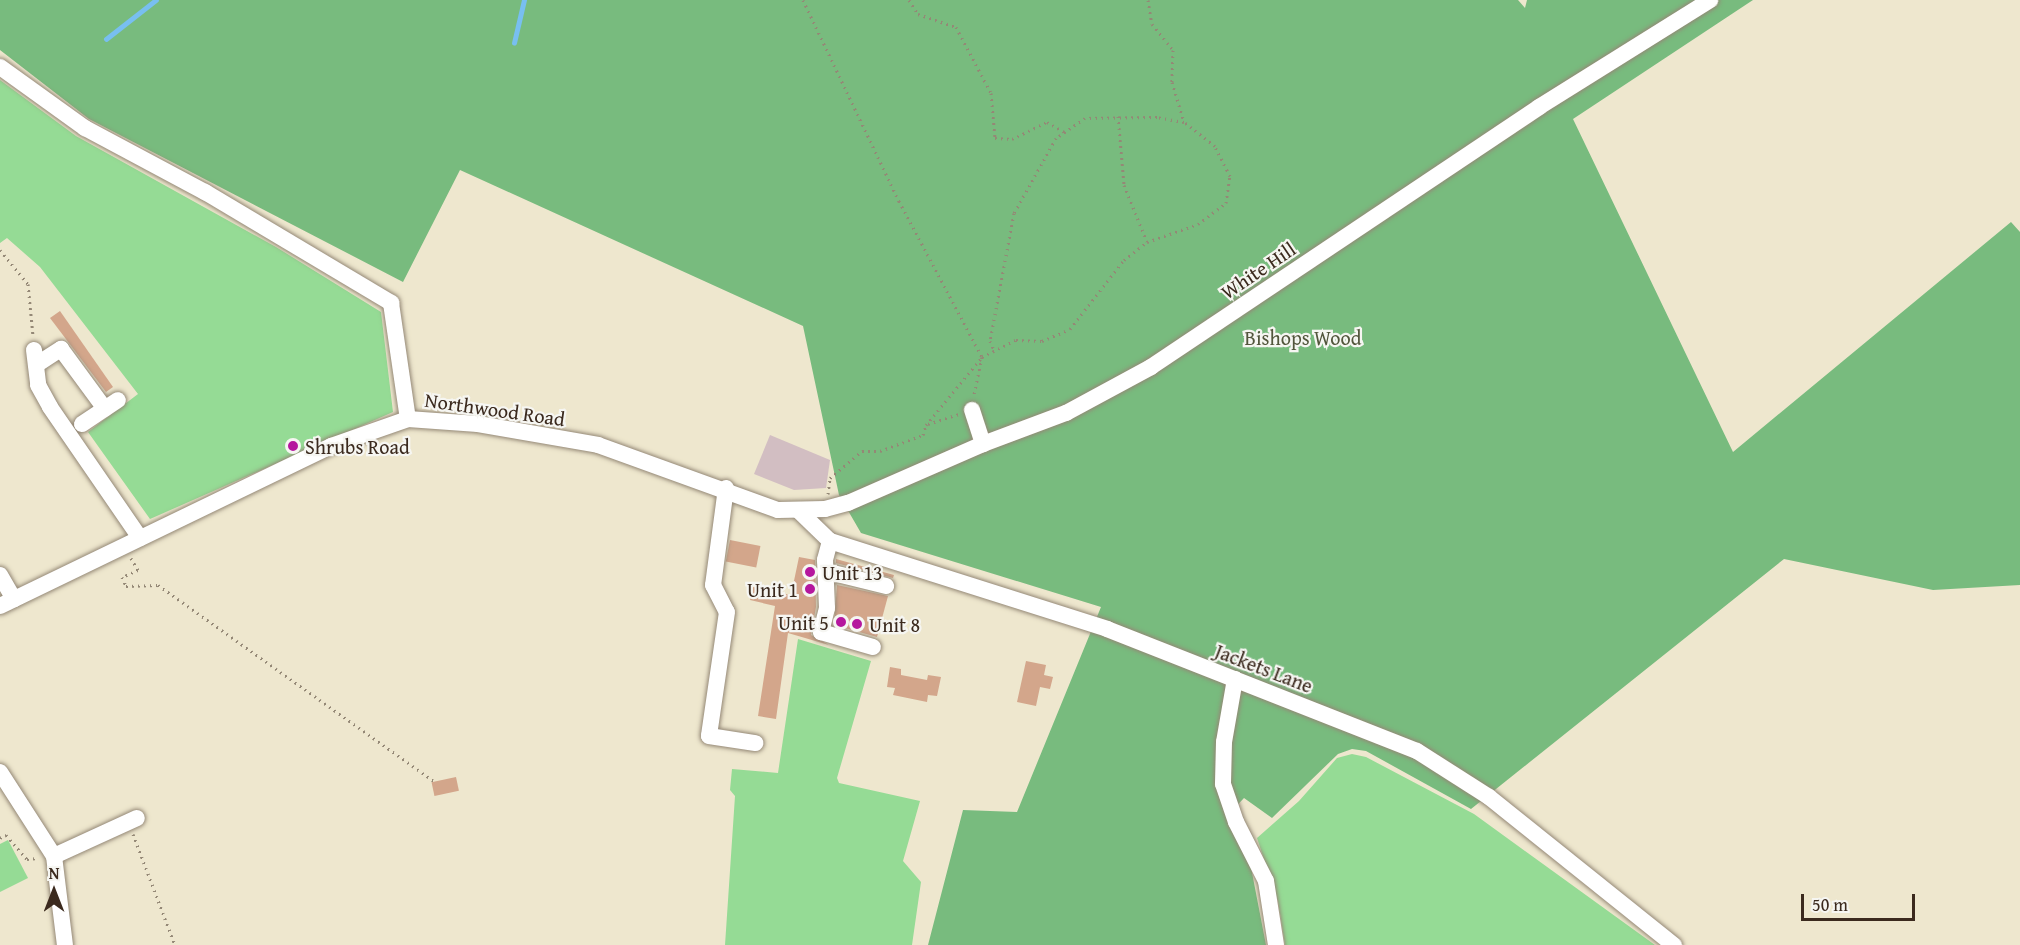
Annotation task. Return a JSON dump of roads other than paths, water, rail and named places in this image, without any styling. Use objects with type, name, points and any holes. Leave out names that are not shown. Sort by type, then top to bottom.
[{"type":"street","name":"White Hill","points":[[799,511],[831,508],[983,444],[1066,413],[1151,367],[1539,106],[1710,0]]},
{"type":"street","points":[[0,67],[85,128],[205,192],[391,303],[408,419]]},
{"type":"street","points":[[82,424],[111,405],[61,349],[35,357],[38,385],[50,407],[140,538]]},
{"type":"street","points":[[972,410],[983,444]]},
{"type":"street","name":"Northwood Road","points":[[7,603],[331,446],[408,419],[478,424],[598,445],[726,488],[778,510],[799,511]]},
{"type":"street","points":[[726,488],[713,585],[727,612],[709,736],[755,742]]},
{"type":"street","name":"Jackets Lane","points":[[799,511],[830,541],[1107,629],[1417,751],[1489,798],[1674,945]]},
{"type":"street","points":[[830,541],[825,571],[827,608],[821,632],[873,647]]},
{"type":"street","points":[[825,571],[886,586]]},
{"type":"street","points":[[0,575],[7,603]]},
{"type":"street","points":[[1235,679],[1224,742],[1223,784],[1236,822],[1266,881],[1276,945]]},
{"type":"street","points":[[0,772],[54,856],[65,945]]},
{"type":"street","points":[[54,856],[133,820]]},
{"type":"waterway","points":[[106,39],[156,0]]},
{"type":"waterway","points":[[514,43],[524,0]]},
{"type":"place","name":"Shrubs Road","points":[[293,446]]},
{"type":"place","name":"Unit 13","points":[[810,572]]},
{"type":"place","name":"Unit 1","points":[[810,589]]},
{"type":"place","name":"Unit 5","points":[[841,622]]},
{"type":"place","name":"Unit 8","points":[[857,624]]},
{"type":"park label","name":"Bishops Wood","points":[[1303,337]]}]
